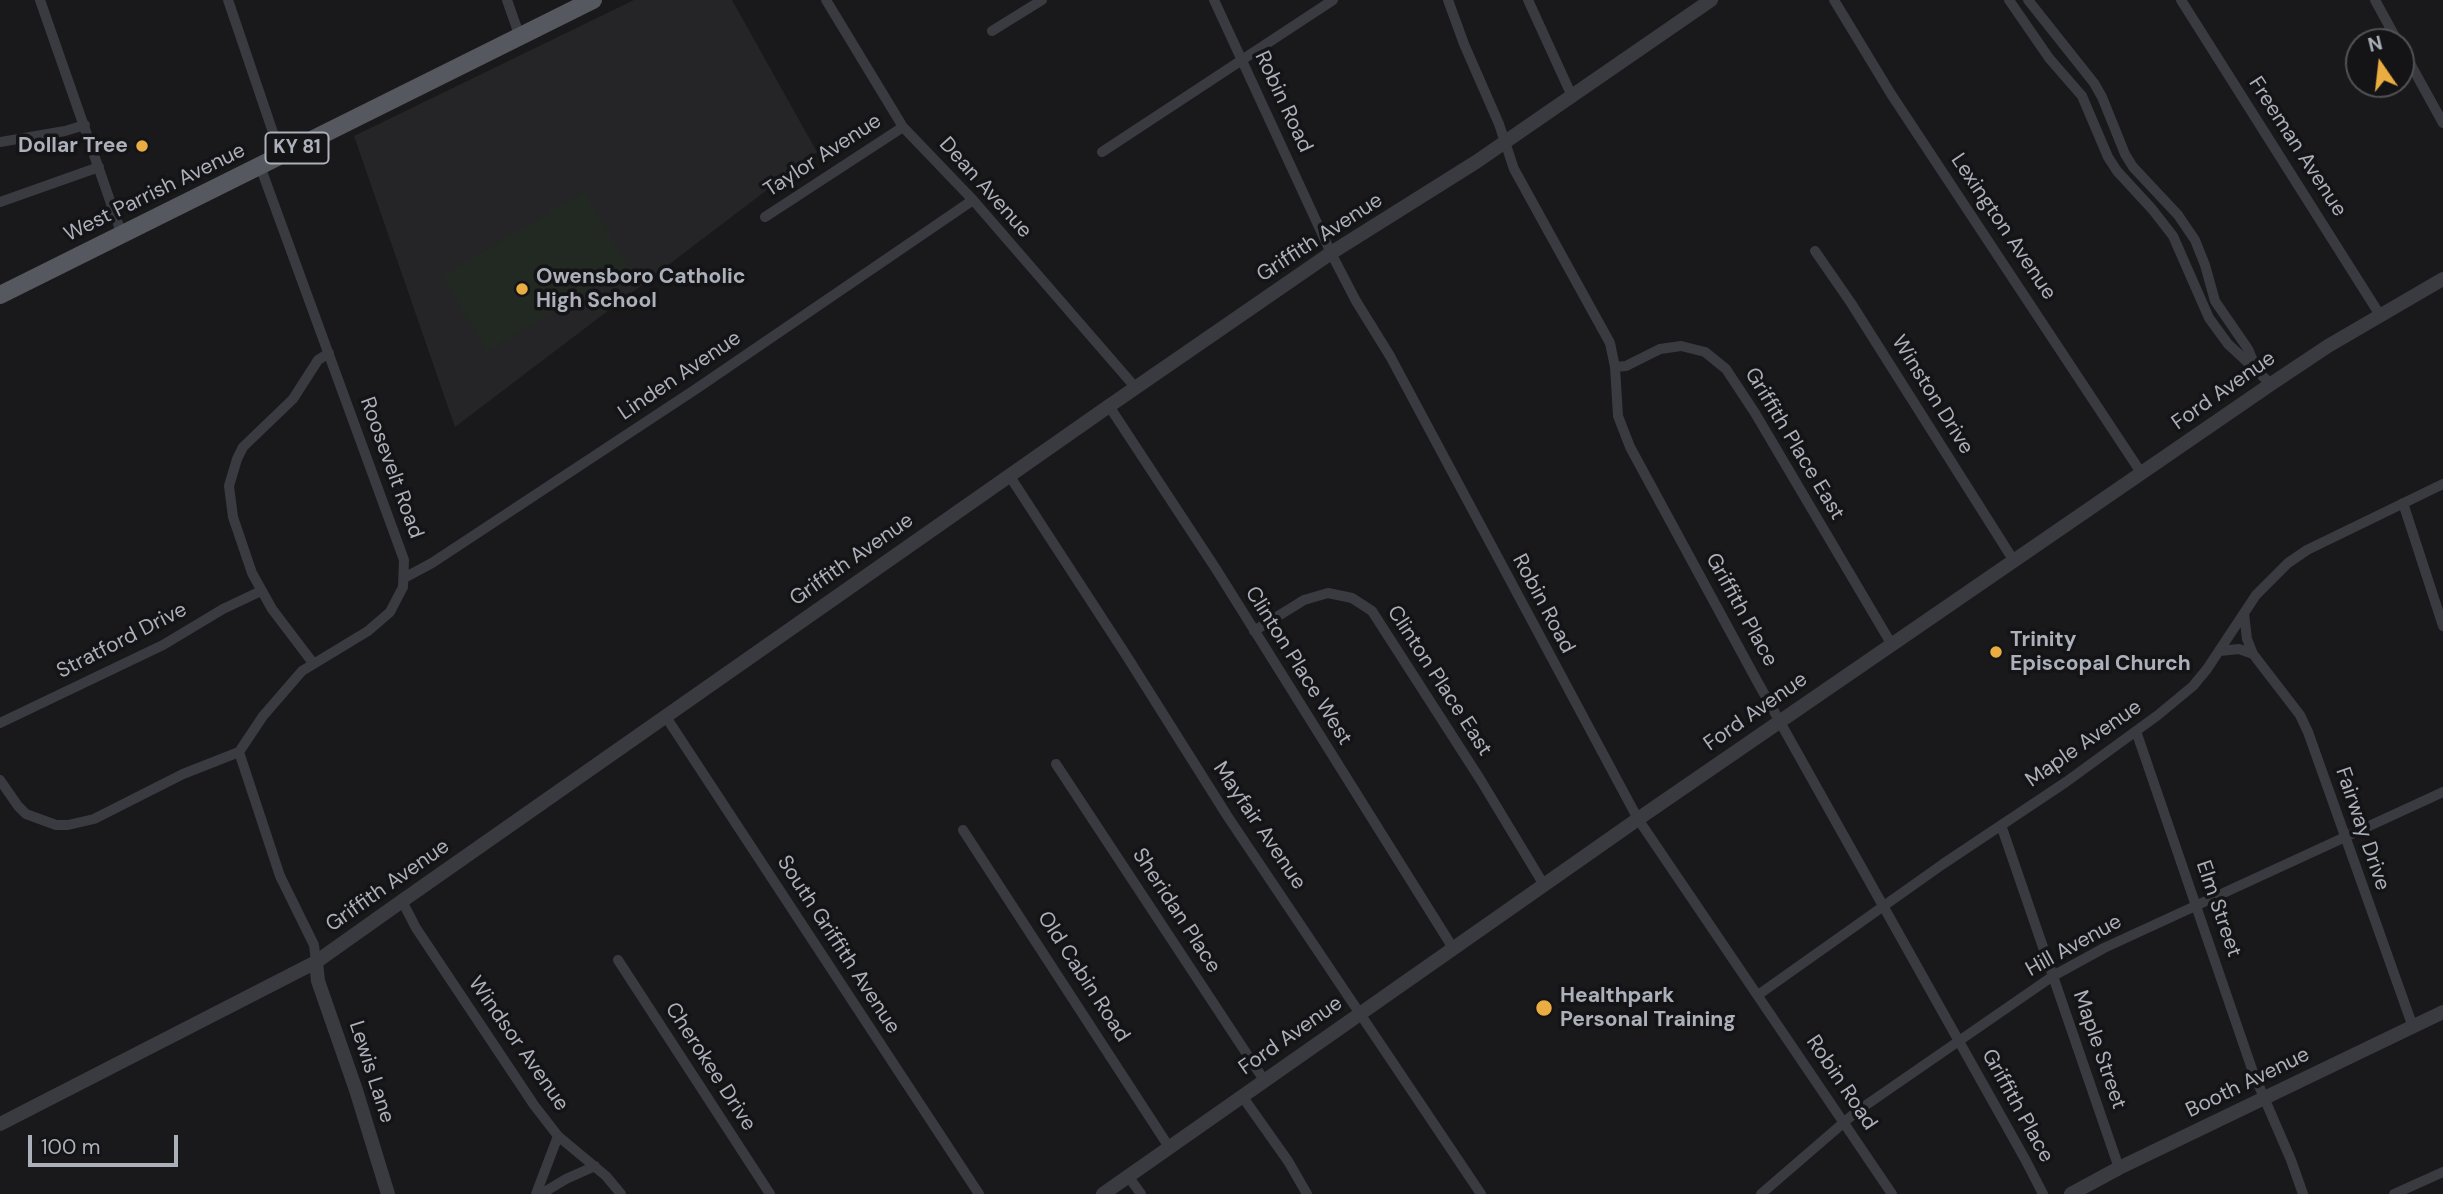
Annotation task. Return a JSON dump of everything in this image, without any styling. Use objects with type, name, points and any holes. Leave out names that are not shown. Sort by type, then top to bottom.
[{"type":"main road","name":"West Parrish Avenue","points":[[0,295],[593,0]]},
{"type":"street","points":[[40,0],[122,234]]},
{"type":"street","points":[[228,0],[281,156]]},
{"type":"street","points":[[507,0],[520,37]]},
{"type":"street","name":"Dean Avenue","points":[[826,0],[903,127],[973,200],[1136,387]]},
{"type":"street","points":[[992,31],[1041,0]]},
{"type":"street","name":"Robin Road","points":[[1214,0],[1331,253],[1356,301],[1390,356],[1638,820],[1892,1194]]},
{"type":"street","points":[[1102,152],[1333,0]]},
{"type":"street","name":"Griffith Place","points":[[1448,0],[1499,124],[1514,169],[1610,344],[1615,367],[1618,416],[1630,447],[2042,1194]]},
{"type":"street","points":[[1528,0],[1571,94]]},
{"type":"street","name":"Griffith Avenue","points":[[0,1124],[316,962],[1136,387],[1331,253],[1504,142],[1712,0]]},
{"type":"street","name":"Lexington Avenue","points":[[1833,0],[1891,94],[2142,474]]},
{"type":"street","points":[[2008,0],[2049,58],[2082,96],[2108,157],[2117,171],[2173,236],[2209,318],[2228,344],[2271,384]]},
{"type":"street","points":[[2028,0],[2094,83],[2133,167],[2178,215],[2195,240],[2216,301],[2248,349],[2256,368]]},
{"type":"street","name":"Freeman Avenue","points":[[2181,0],[2380,315]]},
{"type":"street","points":[[2375,0],[2390,28]]},
{"type":"street","points":[[2415,72],[2443,123]]},
{"type":"street","points":[[0,142],[85,125]]},
{"type":"street","name":"Taylor Avenue","points":[[765,217],[903,127]]},
{"type":"street","name":"Roosevelt Road","points":[[260,166],[404,560],[404,578]]},
{"type":"street","points":[[0,202],[99,167]]},
{"type":"street","name":"Linden Avenue","points":[[404,578],[432,564],[685,397],[973,200]]},
{"type":"street","name":"Winston Drive","points":[[1815,251],[1851,303],[2014,561]]},
{"type":"street","name":"Ford Avenue","points":[[1103,1194],[1453,948],[2271,384],[2380,315],[2443,280]]},
{"type":"street","name":"Griffith Place East","points":[[1615,367],[1626,366],[1660,349],[1681,346],[1704,352],[1726,369],[1755,413],[1892,645]]},
{"type":"street","points":[[313,663],[261,592],[233,517],[229,486],[243,447],[293,399],[318,360],[330,353]]},
{"type":"street","name":"Clinton Place West","points":[[1109,406],[1453,948]]},
{"type":"street","name":"Mayfair Avenue","points":[[1009,475],[1228,817],[1481,1194]]},
{"type":"street","name":"Maple Avenue","points":[[1758,995],[1884,905],[2066,782],[2193,685],[2220,651],[2263,586],[2288,563],[2307,550],[2443,484]]},
{"type":"street","points":[[2403,503],[2443,626]]},
{"type":"street","points":[[0,780],[26,814],[56,825],[68,825],[94,819],[183,774],[239,752],[278,696],[313,663],[380,622],[398,600],[404,578]]},
{"type":"street","name":"Stratford Drive","points":[[0,723],[163,645],[223,609],[261,592]]},
{"type":"street","name":"Clinton Place East","points":[[1254,631],[1304,600],[1328,593],[1352,598],[1372,611],[1480,779],[1544,885]]},
{"type":"street","name":"Fairway Drive","points":[[2244,612],[2247,639],[2253,654],[2300,715],[2308,732],[2413,1027]]},
{"type":"street","points":[[2220,651],[2239,649],[2253,654]]},
{"type":"street","name":"South Griffith Avenue","points":[[666,717],[979,1194]]},
{"type":"street","name":"Elm Street","points":[[2136,731],[2253,1072],[2303,1194]]},
{"type":"street","points":[[239,752],[280,876],[314,945],[316,962]]},
{"type":"street","name":"Sheridan Place","points":[[1056,764],[1265,1080]]},
{"type":"street","name":"Hill Avenue","points":[[1761,1194],[1844,1122],[2053,976],[2104,948],[2443,792]]},
{"type":"street","name":"Maple Street","points":[[2001,825],[2119,1168]]},
{"type":"street","name":"Old Cabin Road","points":[[963,830],[1169,1147]]},
{"type":"street","name":"Windsor Avenue","points":[[402,901],[461,998],[534,1105],[558,1136],[595,1166],[621,1194]]},
{"type":"street","name":"Cherokee Drive","points":[[618,960],[770,1194]]},
{"type":"street","name":"Lewis Lane","points":[[316,962],[318,981],[388,1194]]},
{"type":"street","name":"Booth Avenue","points":[[2071,1194],[2119,1168],[2443,1012]]},
{"type":"street","points":[[1242,1096],[1288,1161],[1307,1194]]},
{"type":"street","points":[[539,1194],[558,1136]]},
{"type":"street","points":[[539,1194],[595,1166]]},
{"type":"street","points":[[2394,1194],[2443,1172]]},
{"type":"street","points":[[1128,1176],[1142,1194]]},
{"type":"shaded area","name":"Owensboro Catholic High School","points":[[634,0],[732,0],[817,152],[455,427],[354,136]]},
{"type":"shaded area","points":[[584,192],[629,267],[487,351],[442,276]]},
{"type":"place","name":"Dollar Tree","points":[[142,146]]},
{"type":"place","name":"Owensboro Catholic High School","points":[[522,289]]},
{"type":"place","name":"Trinity Episcopal Church","points":[[1996,652]]},
{"type":"place","name":"Healthpark Personal Training","points":[[1544,1008]]}]
